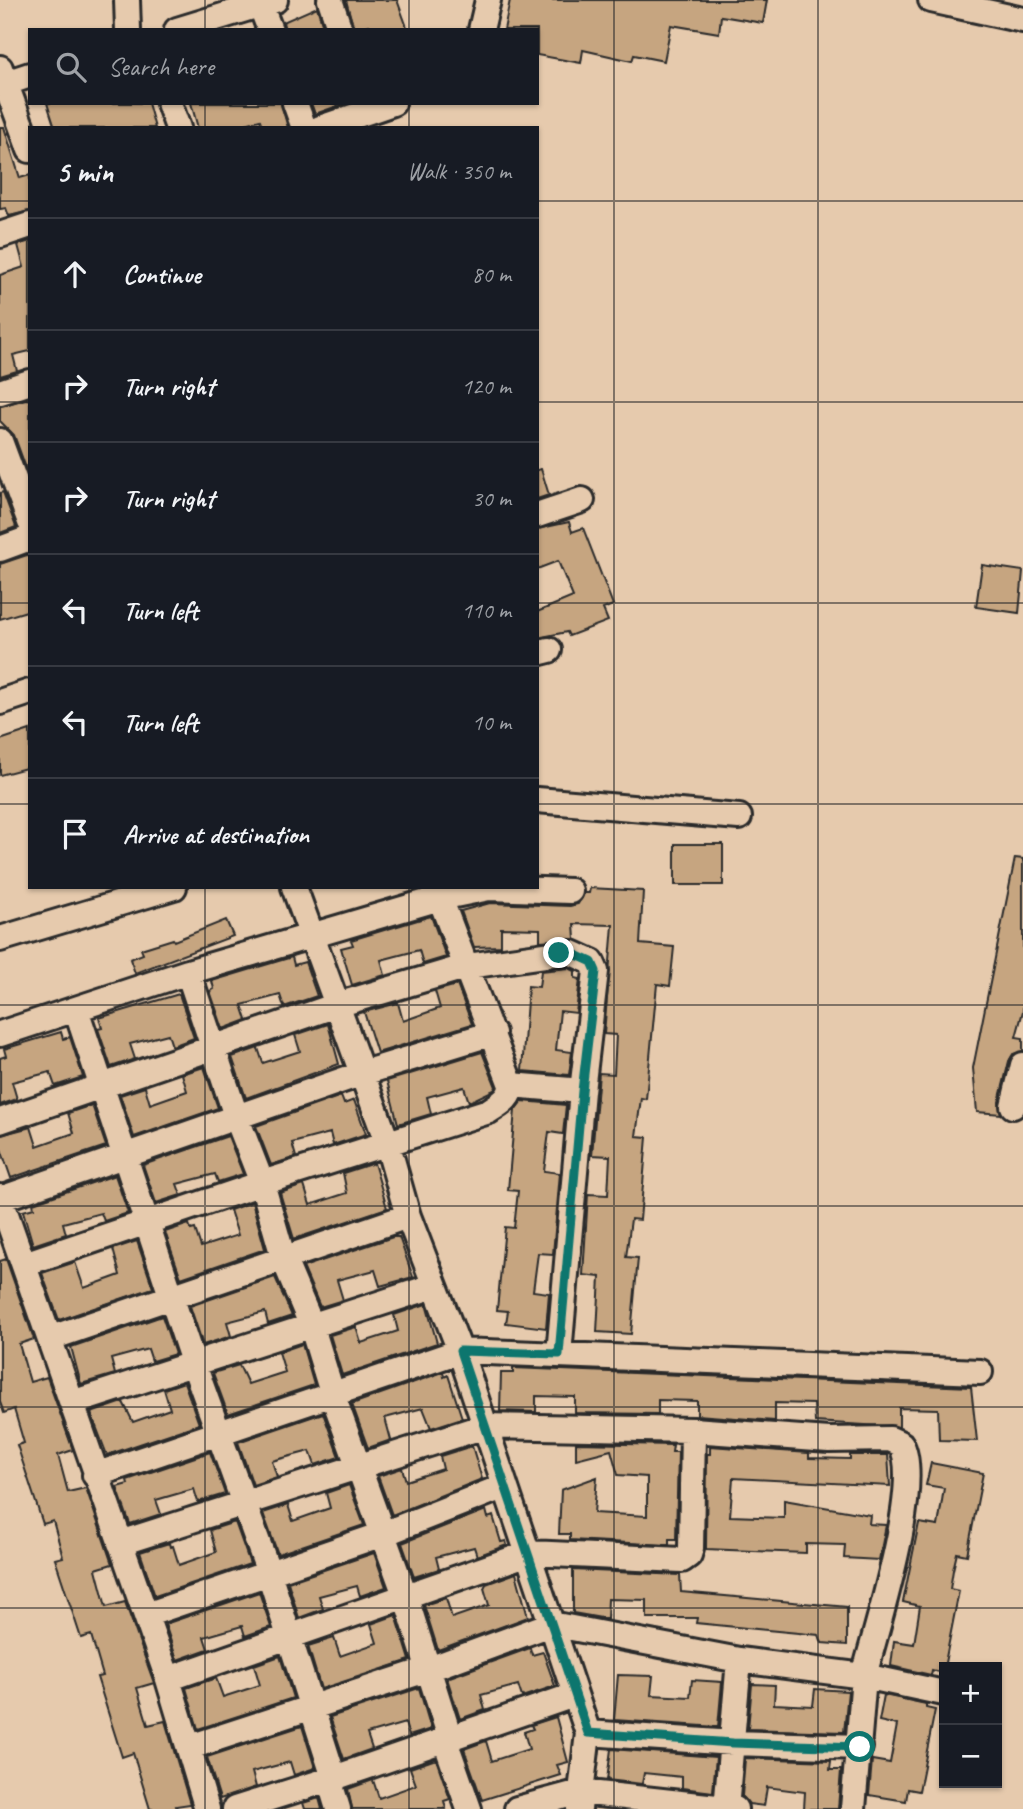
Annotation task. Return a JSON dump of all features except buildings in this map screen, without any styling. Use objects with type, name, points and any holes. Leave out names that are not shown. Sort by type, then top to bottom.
[{"type":"street","points":[[127,0],[128,28]]},
{"type":"street","points":[[330,0],[339,28]]},
{"type":"street","points":[[481,28],[488,0]]},
{"type":"street","points":[[931,0],[1023,20]]},
{"type":"street","points":[[184,28],[268,2],[270,28]]},
{"type":"street","points":[[28,75],[2,78],[28,145]]},
{"type":"street","points":[[170,105],[177,126]]},
{"type":"street","points":[[296,105],[303,126]]},
{"type":"street","points":[[324,126],[365,108],[382,105]]},
{"type":"street","points":[[0,235],[28,226]]},
{"type":"street","points":[[0,392],[28,383]]},
{"type":"street","points":[[0,441],[28,517]]},
{"type":"street","points":[[539,514],[582,500]]},
{"type":"street","points":[[0,549],[28,539]]},
{"type":"street","points":[[0,702],[28,693]]},
{"type":"street","points":[[539,800],[739,817]]},
{"type":"street","points":[[0,939],[167,889]]},
{"type":"street","points":[[295,889],[387,1142],[408,1216],[460,1351],[588,1733],[579,1801]]},
{"type":"street","points":[[0,1034],[312,934],[440,898],[484,889]]},
{"type":"street","points":[[516,889],[570,891]]},
{"type":"street","points":[[24,1264],[262,1183],[489,1111],[507,1098],[511,1085],[440,898]]},
{"type":"street","points":[[0,1121],[337,1005],[468,966],[572,953],[592,962],[596,971],[582,1091],[559,1354]]},
{"type":"street","points":[[188,972],[236,1116],[262,1183],[284,1260],[311,1324],[333,1396],[406,1598],[450,1738],[448,1749],[469,1809]]},
{"type":"street","points":[[76,1009],[127,1155],[171,1298],[269,1573],[334,1779],[332,1789],[338,1809]]},
{"type":"street","points":[[207,1809],[168,1679],[0,1198],[363,1073],[493,1033]]},
{"type":"street","points":[[1013,1106],[1023,1065]]},
{"type":"street","points":[[511,1085],[582,1091]]},
{"type":"street","points":[[51,1338],[408,1216]]},
{"type":"street","points":[[72,1404],[193,1362],[434,1286]]},
{"type":"street","points":[[95,1475],[460,1351],[980,1373]]},
{"type":"street","points":[[120,1543],[485,1426],[693,1430],[829,1440],[890,1439],[901,1444],[908,1463],[903,1516],[864,1676],[853,1809]]},
{"type":"street","points":[[168,1679],[288,1640],[529,1553],[682,1560],[689,1555],[693,1430]]},
{"type":"street","points":[[146,1615],[383,1534],[505,1486]]},
{"type":"street","points":[[190,1747],[312,1709],[551,1624],[738,1660],[864,1676],[939,1692]]},
{"type":"street","points":[[517,1809],[579,1801],[729,1809],[738,1660]]},
{"type":"street","points":[[235,1809],[334,1779],[575,1695]]},
{"type":"street","points":[[588,1733],[733,1743],[860,1747]]},
{"type":"route","points":[[559,953],[572,953],[592,962],[596,971],[582,1091],[559,1354],[508,1350],[460,1351],[588,1733],[733,1743],[860,1747]]}]
